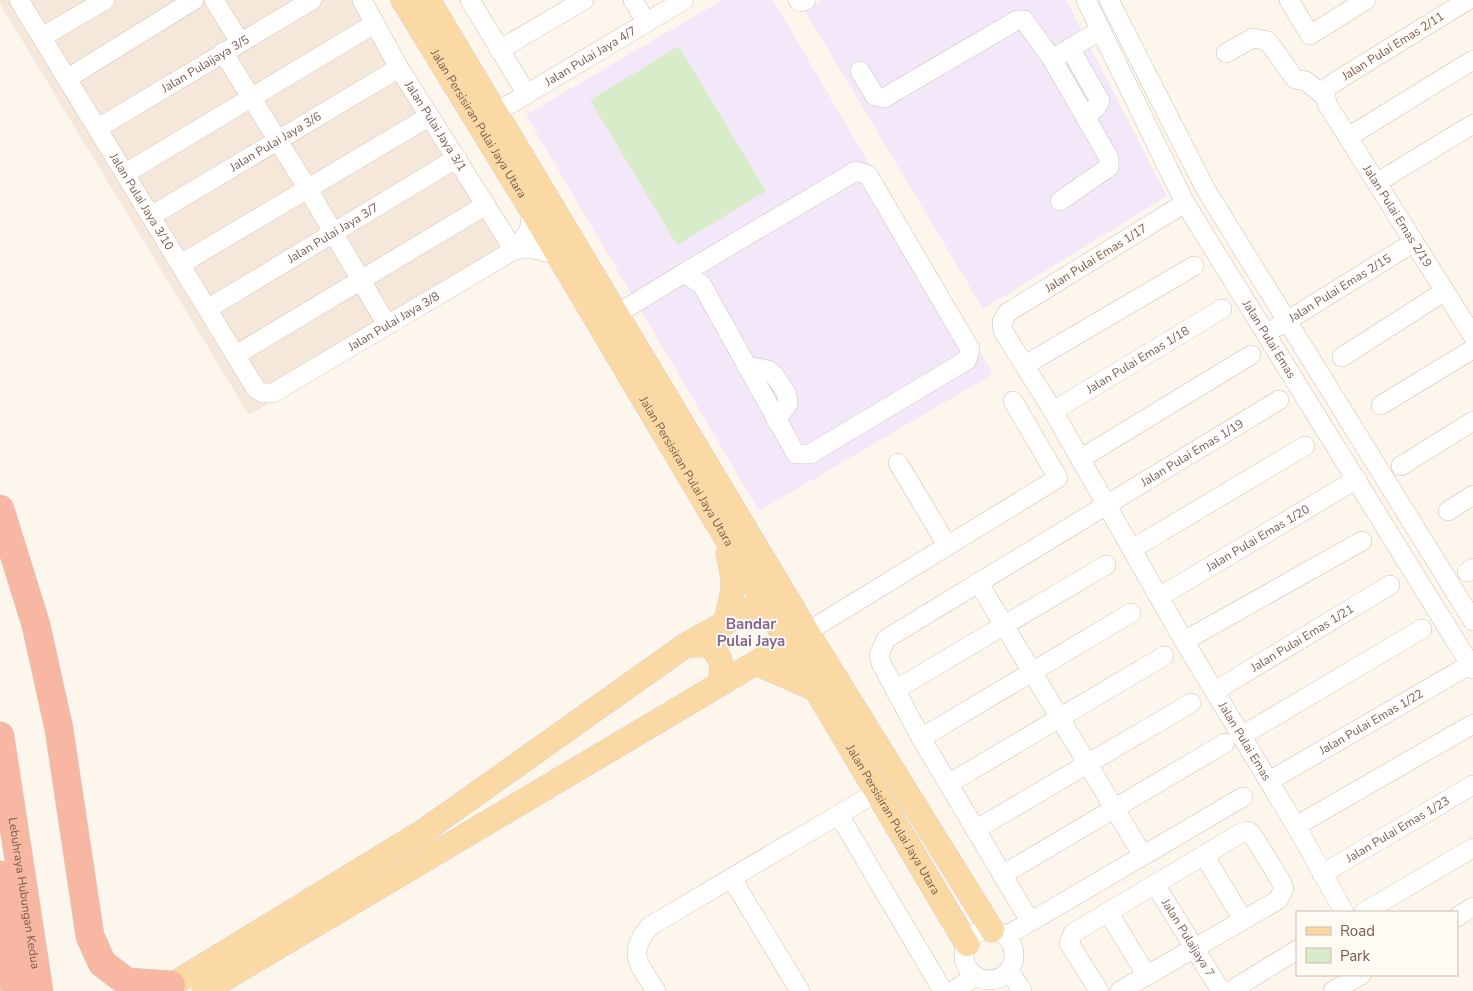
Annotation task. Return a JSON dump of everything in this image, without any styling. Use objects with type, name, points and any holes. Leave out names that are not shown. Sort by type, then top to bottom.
[{"type":"highway","points":[[0,509],[36,625],[60,729],[90,936],[102,963],[127,982],[166,988]]},
{"type":"highway","name":"Lebuhraya Hubungan Kedua","points":[[0,736],[39,991]]},
{"type":"highway","name":"Lebuhraya Hubungan Kedua","points":[[0,875],[15,991]]},
{"type":"main road","name":"Jalan Persisiran Pulai Jaya Utara","points":[[403,0],[532,211],[724,538],[772,596]]},
{"type":"main road","name":"Jalan Persisiran Pulai Jaya Utara","points":[[428,0],[618,314],[772,596],[797,638],[999,933]]},
{"type":"main road","points":[[724,538],[733,572],[734,592],[725,623]]},
{"type":"main road","points":[[166,988],[424,830],[686,645],[772,596]]},
{"type":"main road","name":"Jalan Persisiran Pulai Jaya Utara","points":[[797,638],[813,688],[967,944]]},
{"type":"main road","points":[[204,991],[797,638]]},
{"type":"main road","points":[[686,645],[709,645],[720,655],[722,670],[720,684]]},
{"type":"main road","points":[[756,663],[813,688]]},
{"type":"street","name":"Jalan Pulai Jaya 3/10","points":[[19,0],[256,389],[263,393],[273,393]]},
{"type":"street","points":[[42,37],[105,0]]},
{"type":"street","points":[[68,78],[194,0]]},
{"type":"street","points":[[214,0],[240,42]]},
{"type":"street","name":"Jalan Pulaijaya 3/5","points":[[98,128],[312,0]]},
{"type":"street","name":"Jalan Pulai Jaya 3/1","points":[[362,0],[399,68],[514,250]]},
{"type":"street","points":[[499,50],[584,0]]},
{"type":"street","points":[[633,0],[646,22]]},
{"type":"street","name":"Jalan Pulai Jaya 4/7","points":[[497,112],[684,0]]},
{"type":"street","points":[[798,0],[801,2],[806,0]]},
{"type":"street","name":"Jalan Pulai Emas","points":[[1086,0],[1185,203],[1472,666]]},
{"type":"street","points":[[1109,0],[1206,190],[1473,621]]},
{"type":"street","points":[[1289,0],[1310,35],[1366,0]]},
{"type":"street","name":"Jalan Pulai Emas 2/11","points":[[1324,96],[1325,89],[1338,80],[1468,0]]},
{"type":"street","points":[[473,1],[499,50],[526,93]]},
{"type":"street","points":[[860,72],[875,96],[884,98],[1018,20],[1024,20],[1052,59],[1109,158],[1109,167],[1060,201]]},
{"type":"street","points":[[126,173],[374,24]]},
{"type":"street","points":[[1052,59],[1101,30]]},
{"type":"street","points":[[1226,54],[1253,38],[1268,41],[1295,79],[1306,81],[1324,96]]},
{"type":"street","points":[[1070,48],[1100,101],[1096,108],[1084,115]]},
{"type":"street","points":[[223,52],[308,189],[387,326]]},
{"type":"street","points":[[1348,136],[1473,60]]},
{"type":"street","name":"Jalan Pulai Jaya 3/6","points":[[151,216],[399,68]]},
{"type":"street","name":"Jalan Pulai Emas 2/19","points":[[1324,96],[1327,104],[1378,182],[1473,336]]},
{"type":"street","points":[[181,264],[430,116]]},
{"type":"street","points":[[1378,182],[1473,124]]},
{"type":"street","name":"Jalan Pulai Jaya 3/7","points":[[208,308],[457,158]]},
{"type":"street","points":[[618,314],[684,274],[856,171],[868,175],[970,349],[967,360],[810,454],[796,454],[776,420],[788,404],[787,394],[775,376],[768,370],[746,366],[702,285],[684,274]]},
{"type":"street","name":"Jalan Pulai Emas 1/17","points":[[1007,312],[1185,203]]},
{"type":"street","points":[[236,355],[486,205]]},
{"type":"street","points":[[514,250],[529,231],[532,211]]},
{"type":"street","name":"Jalan Pulai Emas 2/15","points":[[1265,334],[1414,242]]},
{"type":"street","points":[[514,250],[530,248],[558,255]]},
{"type":"street","name":"Jalan Pulai Jaya 3/8","points":[[273,393],[514,250]]},
{"type":"street","points":[[1025,365],[1194,266]]},
{"type":"street","points":[[1342,357],[1444,291]]},
{"type":"street","name":"Jalan Pulai Emas 1/18","points":[[1053,411],[1222,308]]},
{"type":"street","name":"Jalan Pulai Emas","points":[[1007,312],[1002,322],[1003,331],[1053,411],[1159,598],[1215,690],[1233,740],[1270,782],[1343,911]]},
{"type":"street","points":[[1381,405],[1473,349]]},
{"type":"street","points":[[1080,459],[1251,355]]},
{"type":"street","name":"Jalan Pulai Emas 1/19","points":[[895,690],[881,663],[879,655],[886,639],[1279,400]]},
{"type":"street","points":[[797,638],[1058,478],[1013,401]]},
{"type":"street","points":[[1401,466],[1473,421]]},
{"type":"street","points":[[1132,549],[1305,446]]},
{"type":"street","points":[[898,463],[947,545]]},
{"type":"street","name":"Jalan Pulai Emas 1/20","points":[[1159,598],[1357,479]]},
{"type":"street","points":[[1448,511],[1473,495]]},
{"type":"street","points":[[1184,641],[1362,541]]},
{"type":"street","points":[[1030,921],[921,738],[895,690],[1106,565]]},
{"type":"street","points":[[978,582],[1058,718],[1142,854]]},
{"type":"street","name":"Jalan Pulai Emas 1/21","points":[[1215,690],[1390,585]]},
{"type":"street","points":[[921,738],[1131,613]]},
{"type":"street","points":[[1002,875],[1422,629]]},
{"type":"street","points":[[948,784],[1164,656]]},
{"type":"street","name":"Jalan Pulai Emas 1/22","points":[[1270,782],[1472,666]]},
{"type":"street","points":[[975,830],[1191,703]]},
{"type":"street","points":[[1296,826],[1473,724]]},
{"type":"street","name":"Jalan Pulai Emas 1/23","points":[[1322,874],[1473,785]]},
{"type":"street","points":[[656,991],[640,966],[636,952],[639,939],[650,926],[877,792]]},
{"type":"street","points":[[986,982],[966,965],[964,954],[967,944],[977,933],[999,933],[1030,921],[1142,854],[1243,797]]},
{"type":"street","points":[[839,815],[942,991]]},
{"type":"street","points":[[1099,991],[1070,942],[1070,937],[1108,912],[1156,886],[1204,855],[1248,831],[1255,838],[1282,883],[1284,889],[1278,900],[1120,991]]},
{"type":"street","points":[[1366,911],[1473,848]]},
{"type":"street","points":[[1204,855],[1243,920]]},
{"type":"street","points":[[732,878],[800,991]]},
{"type":"street","name":"Jalan Pulaijaya 7","points":[[1156,886],[1222,991]]},
{"type":"street","points":[[1458,916],[1473,907]]},
{"type":"street","points":[[1108,912],[1147,976]]},
{"type":"street","points":[[953,991],[1002,976],[1009,970],[1014,952],[999,933]]},
{"type":"street","points":[[1230,991],[1296,951]]},
{"type":"street","points":[[1009,970],[1022,991]]},
{"type":"street","points":[[1333,991],[1359,976]]},
{"type":"shaded area","points":[[0,0],[367,0],[521,251],[249,415],[0,4]]},
{"type":"shaded area","points":[[722,0],[773,0],[993,374],[759,511],[526,115]]},
{"type":"shaded area","points":[[822,0],[1066,0],[1167,196],[983,309],[805,11]]},
{"type":"green space","points":[[679,46],[766,191],[677,245],[590,100]]},
{"type":"district","name":"Bandar Pulai Jaya","points":[[751,632]]}]
